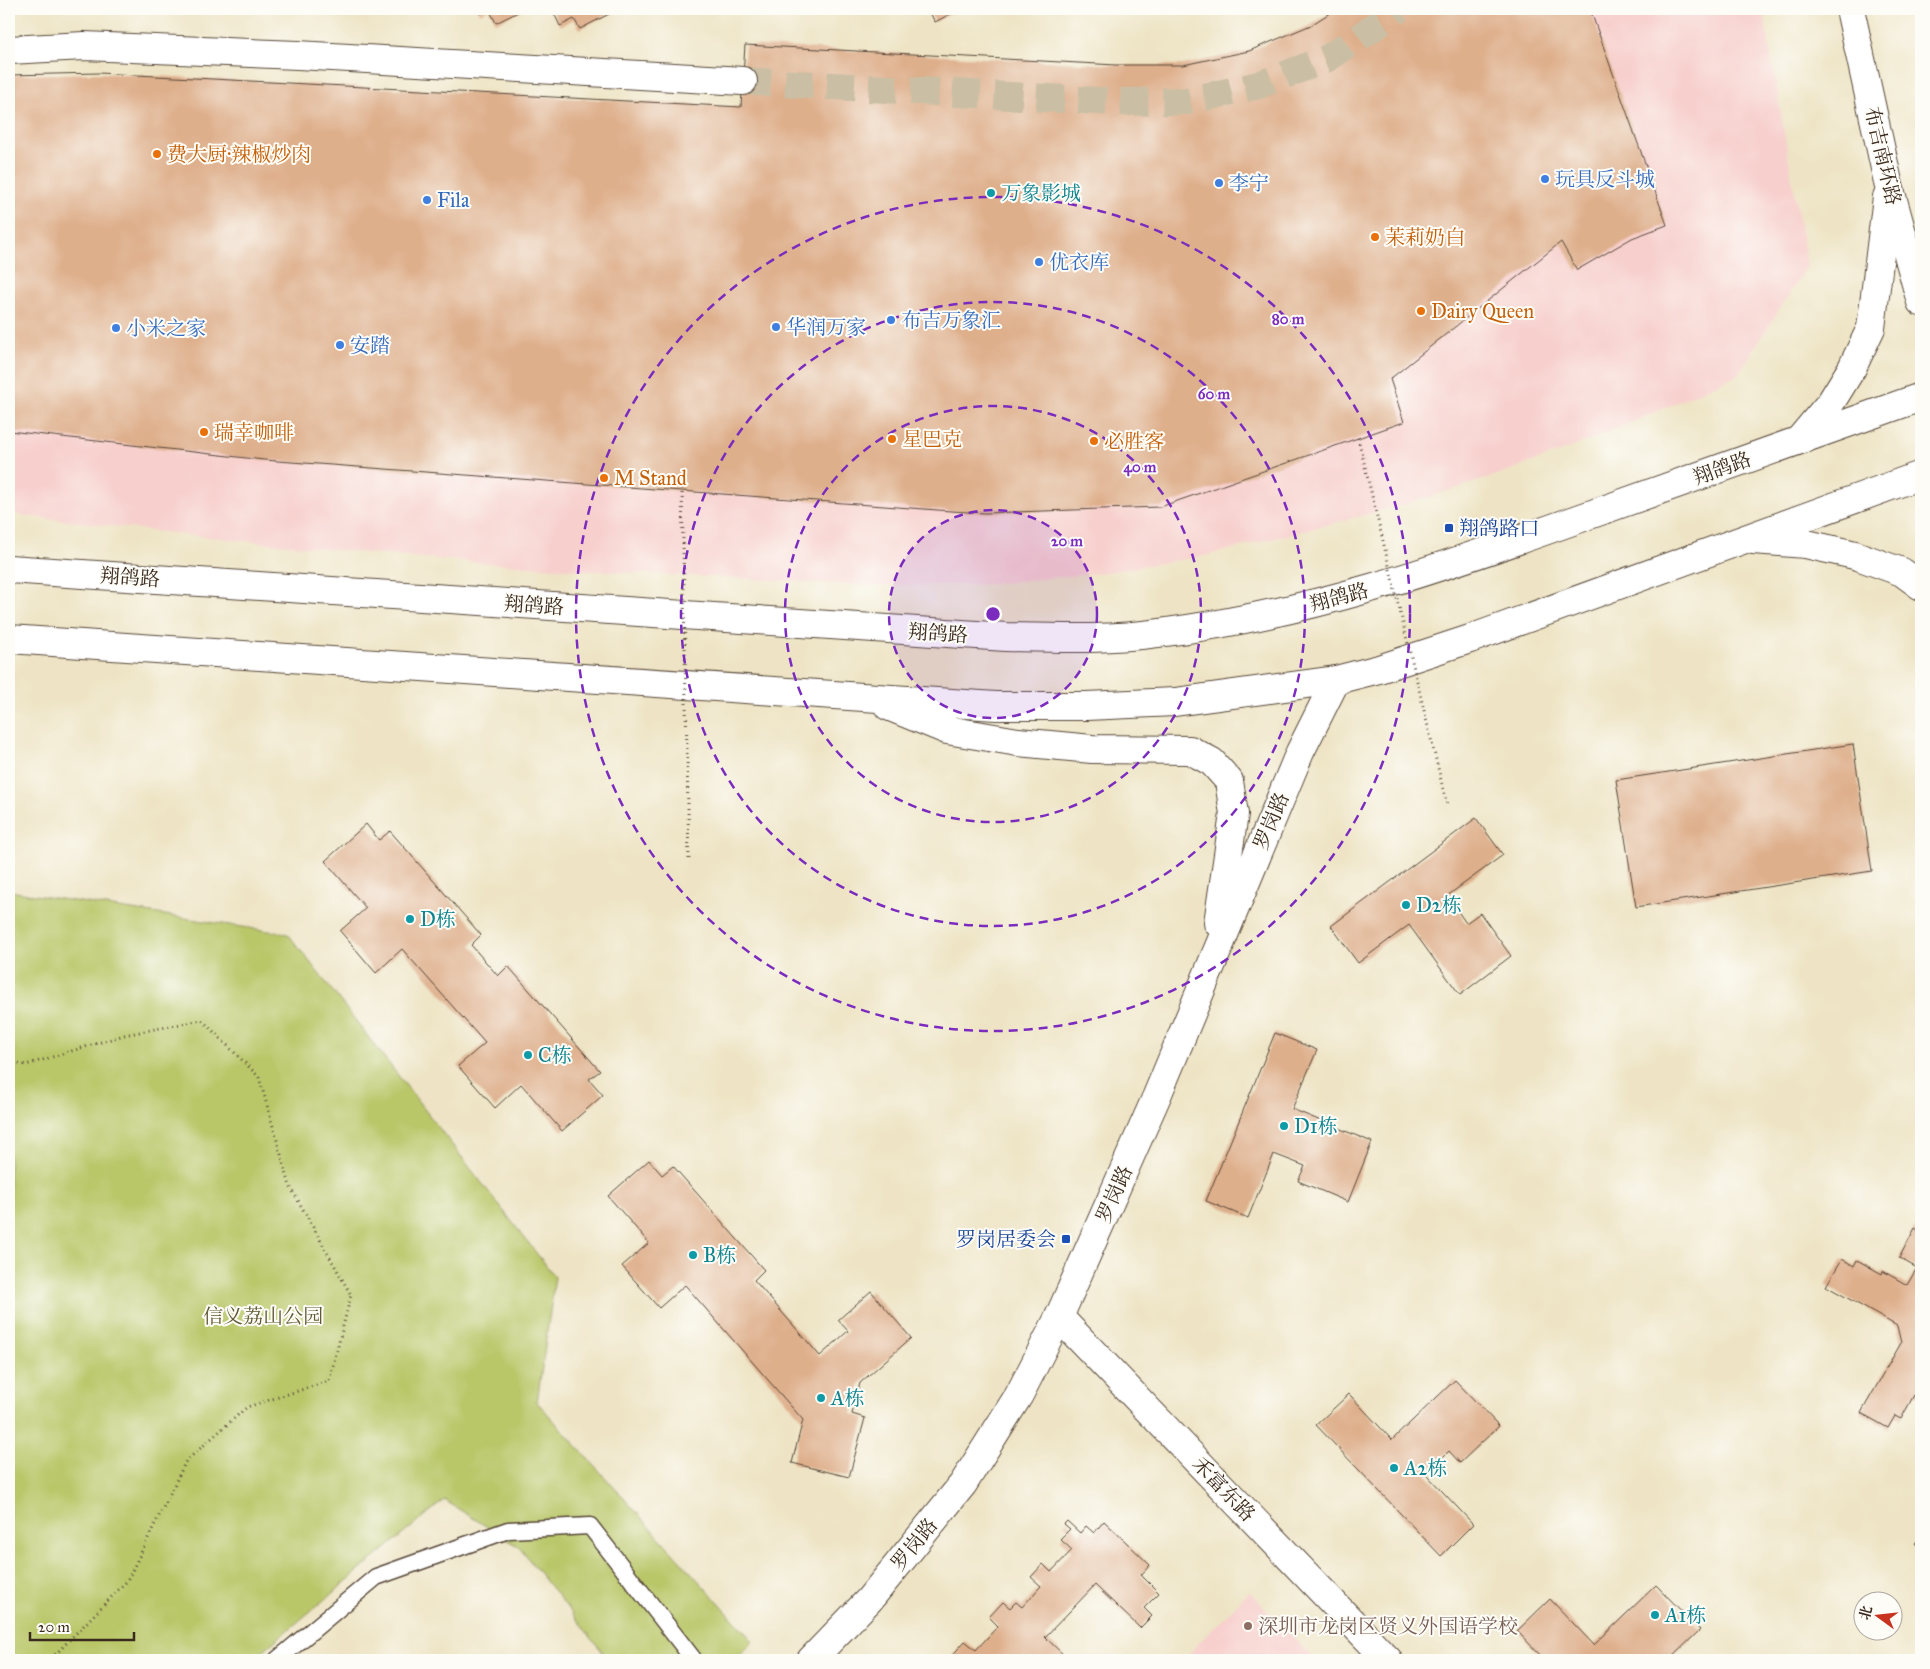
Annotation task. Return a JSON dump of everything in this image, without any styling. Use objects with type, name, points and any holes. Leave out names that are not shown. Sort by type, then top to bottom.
[{"type":"street","name":"布吉南环路","points":[[1850,9],[1888,182],[1921,302]]},
{"type":"street","points":[[9,50],[84,46],[298,55],[743,81]]},
{"type":"street","points":[[1799,440],[1831,402],[1852,368],[1871,328],[1888,182]]},
{"type":"street","name":"翔鸽路","points":[[9,569],[1006,638],[1087,638],[1158,634],[1238,621],[1344,597],[1468,558],[1921,398]]},
{"type":"street","points":[[9,639],[996,706],[1086,706],[1175,702],[1336,680],[1379,668],[1470,639],[1921,474]]},
{"type":"street","points":[[1744,540],[1806,544],[1855,554],[1902,572],[1921,586]]},
{"type":"street","name":"罗岗路","points":[[811,1660],[869,1600],[963,1484],[1019,1395],[1059,1317],[1156,1098],[1300,752],[1336,680]]},
{"type":"street","points":[[866,697],[948,730],[1018,742],[1092,749],[1190,750],[1212,762],[1229,781],[1234,814],[1213,960]]},
{"type":"street","name":"禾富东路","points":[[1059,1317],[1388,1660]]},
{"type":"lane","points":[[277,1660],[376,1576],[508,1530],[590,1526],[694,1660]]},
{"type":"path","points":[[1358,438],[1447,805]]},
{"type":"path","points":[[682,488],[689,861]]},
{"type":"path","points":[[9,1061],[26,1065],[124,1035],[202,1020],[259,1077],[290,1186],[352,1295],[330,1381],[247,1407],[186,1461],[127,1581],[50,1660]]},
{"type":"shaded area","name":"布吉万象汇","points":[[1336,9],[1763,9],[1807,266],[1738,374],[1656,412],[1573,447],[1489,478],[1403,505],[1209,555],[1100,573],[990,584],[880,586],[580,570],[388,555],[198,536],[9,514],[9,75],[99,73],[741,107],[745,45],[1116,65],[1183,65],[1249,51],[1311,25]]},
{"type":"shaded area","name":"深圳市龙岗区贤义外国语学校","points":[[1249,1592],[1315,1660],[1182,1660]]},
{"type":"green space","name":"信义荔山公园","points":[[9,891],[288,934],[555,1277],[537,1402],[753,1641],[736,1660],[609,1660],[518,1546],[444,1500],[252,1660],[9,1660]]},
{"type":"building","points":[[478,9],[489,9],[480,14]]},
{"type":"building","points":[[489,9],[524,9],[496,23]]},
{"type":"building","points":[[552,9],[612,9],[613,12],[580,29],[574,19],[560,26]]},
{"type":"building","points":[[928,9],[960,9],[935,22]]},
{"type":"building","name":"布吉万象汇","points":[[1336,9],[1590,9],[1667,225],[1632,238],[1577,270],[1561,242],[1390,379],[1404,422],[1160,507],[985,513],[951,511],[264,460],[9,431],[9,75],[99,73],[741,107],[745,45],[1116,65],[1183,65],[1249,51],[1311,25]]},
{"type":"building","points":[[1853,744],[1872,871],[1636,907],[1616,780]]},
{"type":"building","name":"D2栋","points":[[1476,818],[1503,855],[1447,896],[1466,923],[1480,913],[1511,956],[1460,995],[1409,925],[1358,963],[1331,926]]},
{"type":"building","points":[[366,824],[379,840],[390,831],[481,935],[471,945],[498,976],[508,966],[600,1071],[589,1079],[603,1095],[562,1131],[521,1084],[495,1108],[458,1066],[485,1043],[402,949],[376,973],[340,931],[366,908],[325,861]]},
{"type":"building","name":"D1栋","points":[[1275,1033],[1317,1050],[1292,1109],[1372,1142],[1348,1202],[1298,1181],[1305,1166],[1274,1154],[1248,1218],[1206,1201]]},
{"type":"building","points":[[649,1160],[662,1175],[673,1166],[764,1270],[754,1280],[820,1356],[848,1331],[838,1320],[871,1291],[911,1338],[860,1383],[852,1414],[865,1418],[849,1477],[792,1463],[803,1420],[685,1285],[659,1308],[622,1266],[649,1243],[608,1196]]},
{"type":"building","points":[[1915,1228],[1921,1232],[1921,1390],[1918,1396],[1914,1395],[1901,1419],[1895,1416],[1888,1428],[1861,1413],[1901,1343],[1897,1326],[1826,1286],[1842,1259],[1854,1266],[1857,1260],[1882,1274],[1883,1271],[1907,1285],[1917,1268],[1899,1258]]},
{"type":"building","name":"A2栋","points":[[1455,1380],[1499,1426],[1460,1463],[1449,1451],[1426,1474],[1473,1524],[1441,1556],[1316,1425],[1349,1394],[1392,1440]]},
{"type":"building","points":[[1067,1521],[1080,1533],[1086,1526],[1094,1533],[1104,1521],[1150,1565],[1141,1575],[1159,1593],[1144,1608],[1152,1616],[1140,1628],[1095,1585],[1045,1637],[1069,1660],[1030,1660],[1025,1656],[1021,1660],[948,1660],[965,1641],[976,1650],[998,1626],[989,1617],[1003,1602],[1010,1608],[1016,1602],[1022,1607],[1041,1586],[1031,1577],[1043,1564],[1051,1572],[1072,1550],[1060,1539],[1070,1529],[1064,1524]]},
{"type":"building","points":[[1921,1537],[1921,1550],[1915,1543]]},
{"type":"building","name":"A1栋","points":[[1656,1585],[1700,1630],[1669,1660],[1654,1660],[1650,1656],[1646,1660],[1545,1660],[1517,1631],[1550,1599],[1594,1645]]},
{"type":"tunnel","points":[[743,81],[1116,102],[1187,101],[1259,85],[1328,58],[1398,9]]},
{"type":"place","name":"费大厨·辣椒炒肉","points":[[157,154]]},
{"type":"place","name":"玩具反斗城","points":[[1545,179]]},
{"type":"place","name":"李宁","points":[[1219,183]]},
{"type":"place","name":"万象影城","points":[[991,193]]},
{"type":"place","name":"Fila","points":[[427,200]]},
{"type":"place","name":"茉莉奶白","points":[[1375,237]]},
{"type":"place","name":"优衣库","points":[[1039,262]]},
{"type":"place","name":"Dairy Queen","points":[[1421,311]]},
{"type":"place","name":"布吉万象汇","points":[[891,320]]},
{"type":"place","name":"华润万家","points":[[776,327]]},
{"type":"place","name":"小米之家","points":[[116,328]]},
{"type":"place","name":"安踏","points":[[340,345]]},
{"type":"place","name":"瑞幸咖啡","points":[[204,432]]},
{"type":"place","name":"星巴克","points":[[892,439]]},
{"type":"place","name":"必胜客","points":[[1094,441]]},
{"type":"place","name":"M Stand","points":[[604,478]]},
{"type":"place","name":"翔鸽路口","points":[[1449,528]]},
{"type":"place","name":"D2栋","points":[[1406,905]]},
{"type":"place","name":"D栋","points":[[410,919]]},
{"type":"place","name":"C栋","points":[[528,1055]]},
{"type":"place","name":"D1栋","points":[[1284,1126]]},
{"type":"place","name":"罗岗居委会","points":[[1066,1239]]},
{"type":"place","name":"B栋","points":[[693,1255]]},
{"type":"place","name":"A栋","points":[[821,1398]]},
{"type":"place","name":"A2栋","points":[[1394,1468]]},
{"type":"place","name":"A1栋","points":[[1655,1615]]},
{"type":"place","name":"深圳市龙岗区贤义外国语学校","points":[[1248,1626]]}]
